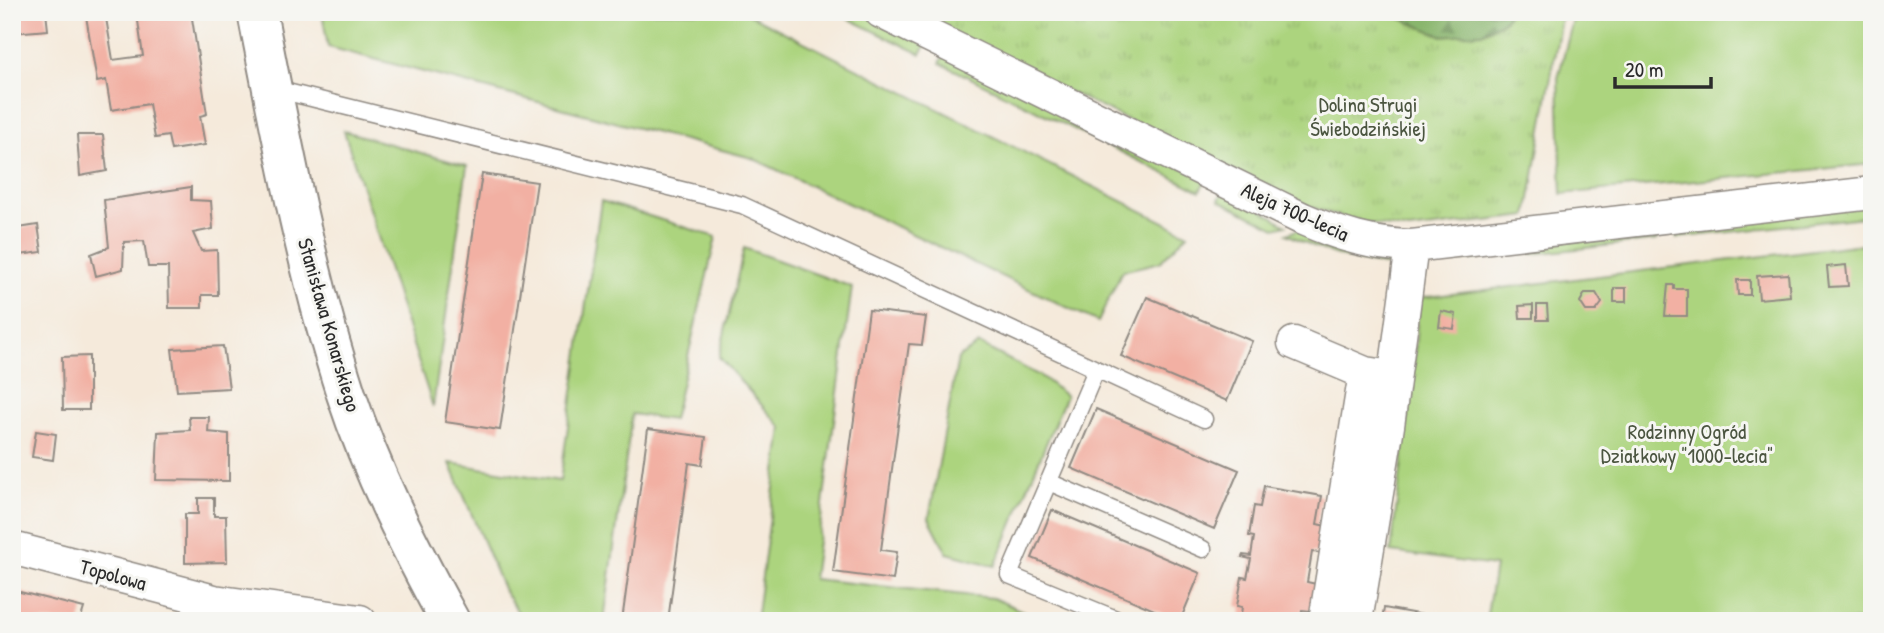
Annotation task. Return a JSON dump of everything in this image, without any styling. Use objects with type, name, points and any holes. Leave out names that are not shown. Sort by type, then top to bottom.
[{"type":"street","name":"Stanisława Konarskiego","points":[[257,12],[316,285],[347,397],[369,455],[414,555],[450,621]]},
{"type":"street","name":"Aleja 700-lecia","points":[[880,12],[1303,219],[1356,240],[1412,246],[1872,193]]},
{"type":"street","points":[[1325,621],[1412,246]]},
{"type":"street","points":[[1294,343],[1385,369]]},
{"type":"street","points":[[1356,621],[1388,426],[1385,369]]},
{"type":"street","name":"Topolowa","points":[[12,548],[212,611],[360,621]]},
{"type":"lane","points":[[272,89],[742,205],[1205,419]]},
{"type":"lane","points":[[1096,370],[1009,575],[1096,617],[1121,621]]},
{"type":"lane","points":[[1049,482],[1203,548]]},
{"type":"green space","points":[[322,12],[744,12],[1188,234],[1160,262],[1122,271],[1098,322],[752,158],[328,47]]},
{"type":"green space","points":[[835,12],[869,12],[928,41],[921,54]]},
{"type":"green space","name":"Dolina Strugi Świebodzińskiej","points":[[903,12],[1385,12],[1442,36],[1482,33],[1503,22],[1510,12],[1562,12],[1527,216],[1409,230],[1354,221],[1305,205]]},
{"type":"green space","points":[[1385,12],[1510,12],[1503,22],[1482,33],[1442,36]]},
{"type":"green space","points":[[1575,12],[1872,12],[1872,164],[1562,194],[1558,78]]},
{"type":"green space","points":[[946,51],[1206,179],[1200,191],[940,63]]},
{"type":"green space","points":[[344,131],[467,166],[433,407]]},
{"type":"green space","points":[[1225,187],[1286,225],[1275,228],[1219,200]]},
{"type":"green space","points":[[601,201],[716,237],[673,420],[632,414],[604,621],[524,621],[504,591],[450,463],[560,481]]},
{"type":"green space","points":[[1872,201],[1872,216],[1677,238],[1675,223]]},
{"type":"green space","points":[[1655,225],[1657,240],[1532,254],[1522,246]]},
{"type":"green space","points":[[1306,226],[1403,265],[1358,261],[1315,247],[1287,234]]},
{"type":"green space","name":"Rodzinny Ogród Działkowy \"1000-lecia\"","points":[[1872,243],[1872,621],[1486,621],[1495,566],[1391,552],[1414,364],[1419,298]]},
{"type":"green space","points":[[744,248],[852,287],[813,579],[993,598],[1045,621],[756,621],[782,428],[719,357]]},
{"type":"green space","points":[[1512,248],[1510,253],[1504,256],[1414,265],[1414,260]]},
{"type":"green space","points":[[979,344],[1042,377],[1066,396],[995,566],[947,553],[929,518],[958,358]]},
{"type":"building","points":[[12,12],[46,12],[48,30],[12,33]]},
{"type":"building","points":[[105,12],[113,60],[143,56],[137,14],[191,12],[207,114],[200,116],[205,145],[171,150],[168,136],[155,138],[149,104],[111,110],[106,80],[97,82],[86,16]]},
{"type":"building","points":[[77,135],[103,135],[107,171],[80,176]]},
{"type":"building","points":[[482,174],[537,182],[500,430],[445,422]]},
{"type":"building","points":[[191,187],[191,200],[211,201],[213,229],[193,233],[201,251],[217,250],[218,295],[202,295],[202,308],[169,308],[168,267],[148,267],[144,241],[124,242],[123,269],[96,276],[91,254],[109,247],[104,200]]},
{"type":"building","points":[[38,225],[42,252],[12,256],[12,229]]},
{"type":"building","points":[[1846,265],[1848,286],[1829,287],[1827,267]]},
{"type":"building","points":[[1788,274],[1790,296],[1759,299],[1757,276]]},
{"type":"building","points":[[1737,280],[1750,280],[1750,295],[1738,295]]},
{"type":"building","points":[[1668,285],[1674,285],[1674,289],[1687,289],[1687,316],[1665,316]]},
{"type":"building","points":[[1614,288],[1626,288],[1626,302],[1614,302]]},
{"type":"building","points":[[1585,293],[1596,293],[1602,303],[1596,311],[1586,311],[1580,302]]},
{"type":"building","points":[[1147,297],[1252,341],[1227,401],[1121,356]]},
{"type":"building","points":[[1533,305],[1533,318],[1520,318],[1519,306]]},
{"type":"building","points":[[1537,305],[1547,305],[1548,320],[1537,320]]},
{"type":"building","points":[[869,310],[926,317],[922,345],[909,344],[881,550],[897,552],[893,580],[833,572]]},
{"type":"building","points":[[1441,311],[1456,314],[1454,329],[1439,327]]},
{"type":"building","points":[[223,346],[229,388],[177,391],[172,349]]},
{"type":"building","points":[[89,356],[89,410],[63,410],[62,357]]},
{"type":"building","points":[[1096,409],[1239,470],[1214,529],[1071,468]]},
{"type":"building","points":[[189,417],[209,417],[208,432],[229,434],[229,481],[156,480],[158,432],[190,430]]},
{"type":"building","points":[[648,429],[706,437],[702,465],[689,463],[668,621],[622,621]]},
{"type":"building","points":[[36,431],[56,434],[53,460],[32,457]]},
{"type":"building","points":[[1264,486],[1322,496],[1317,524],[1326,526],[1321,553],[1312,552],[1307,582],[1316,584],[1311,611],[1302,610],[1300,621],[1240,621],[1242,607],[1237,606],[1242,577],[1247,578],[1251,559],[1242,557],[1251,556],[1254,537],[1249,536],[1254,506],[1260,507]]},
{"type":"building","points":[[198,498],[214,498],[214,516],[226,516],[227,562],[185,563],[185,514],[198,514]]},
{"type":"building","points":[[1052,510],[1200,573],[1180,621],[1032,558]]},
{"type":"building","points":[[12,590],[84,608],[80,621],[12,621]]},
{"type":"building","points":[[1384,608],[1446,619],[1446,621],[1382,621]]}]
